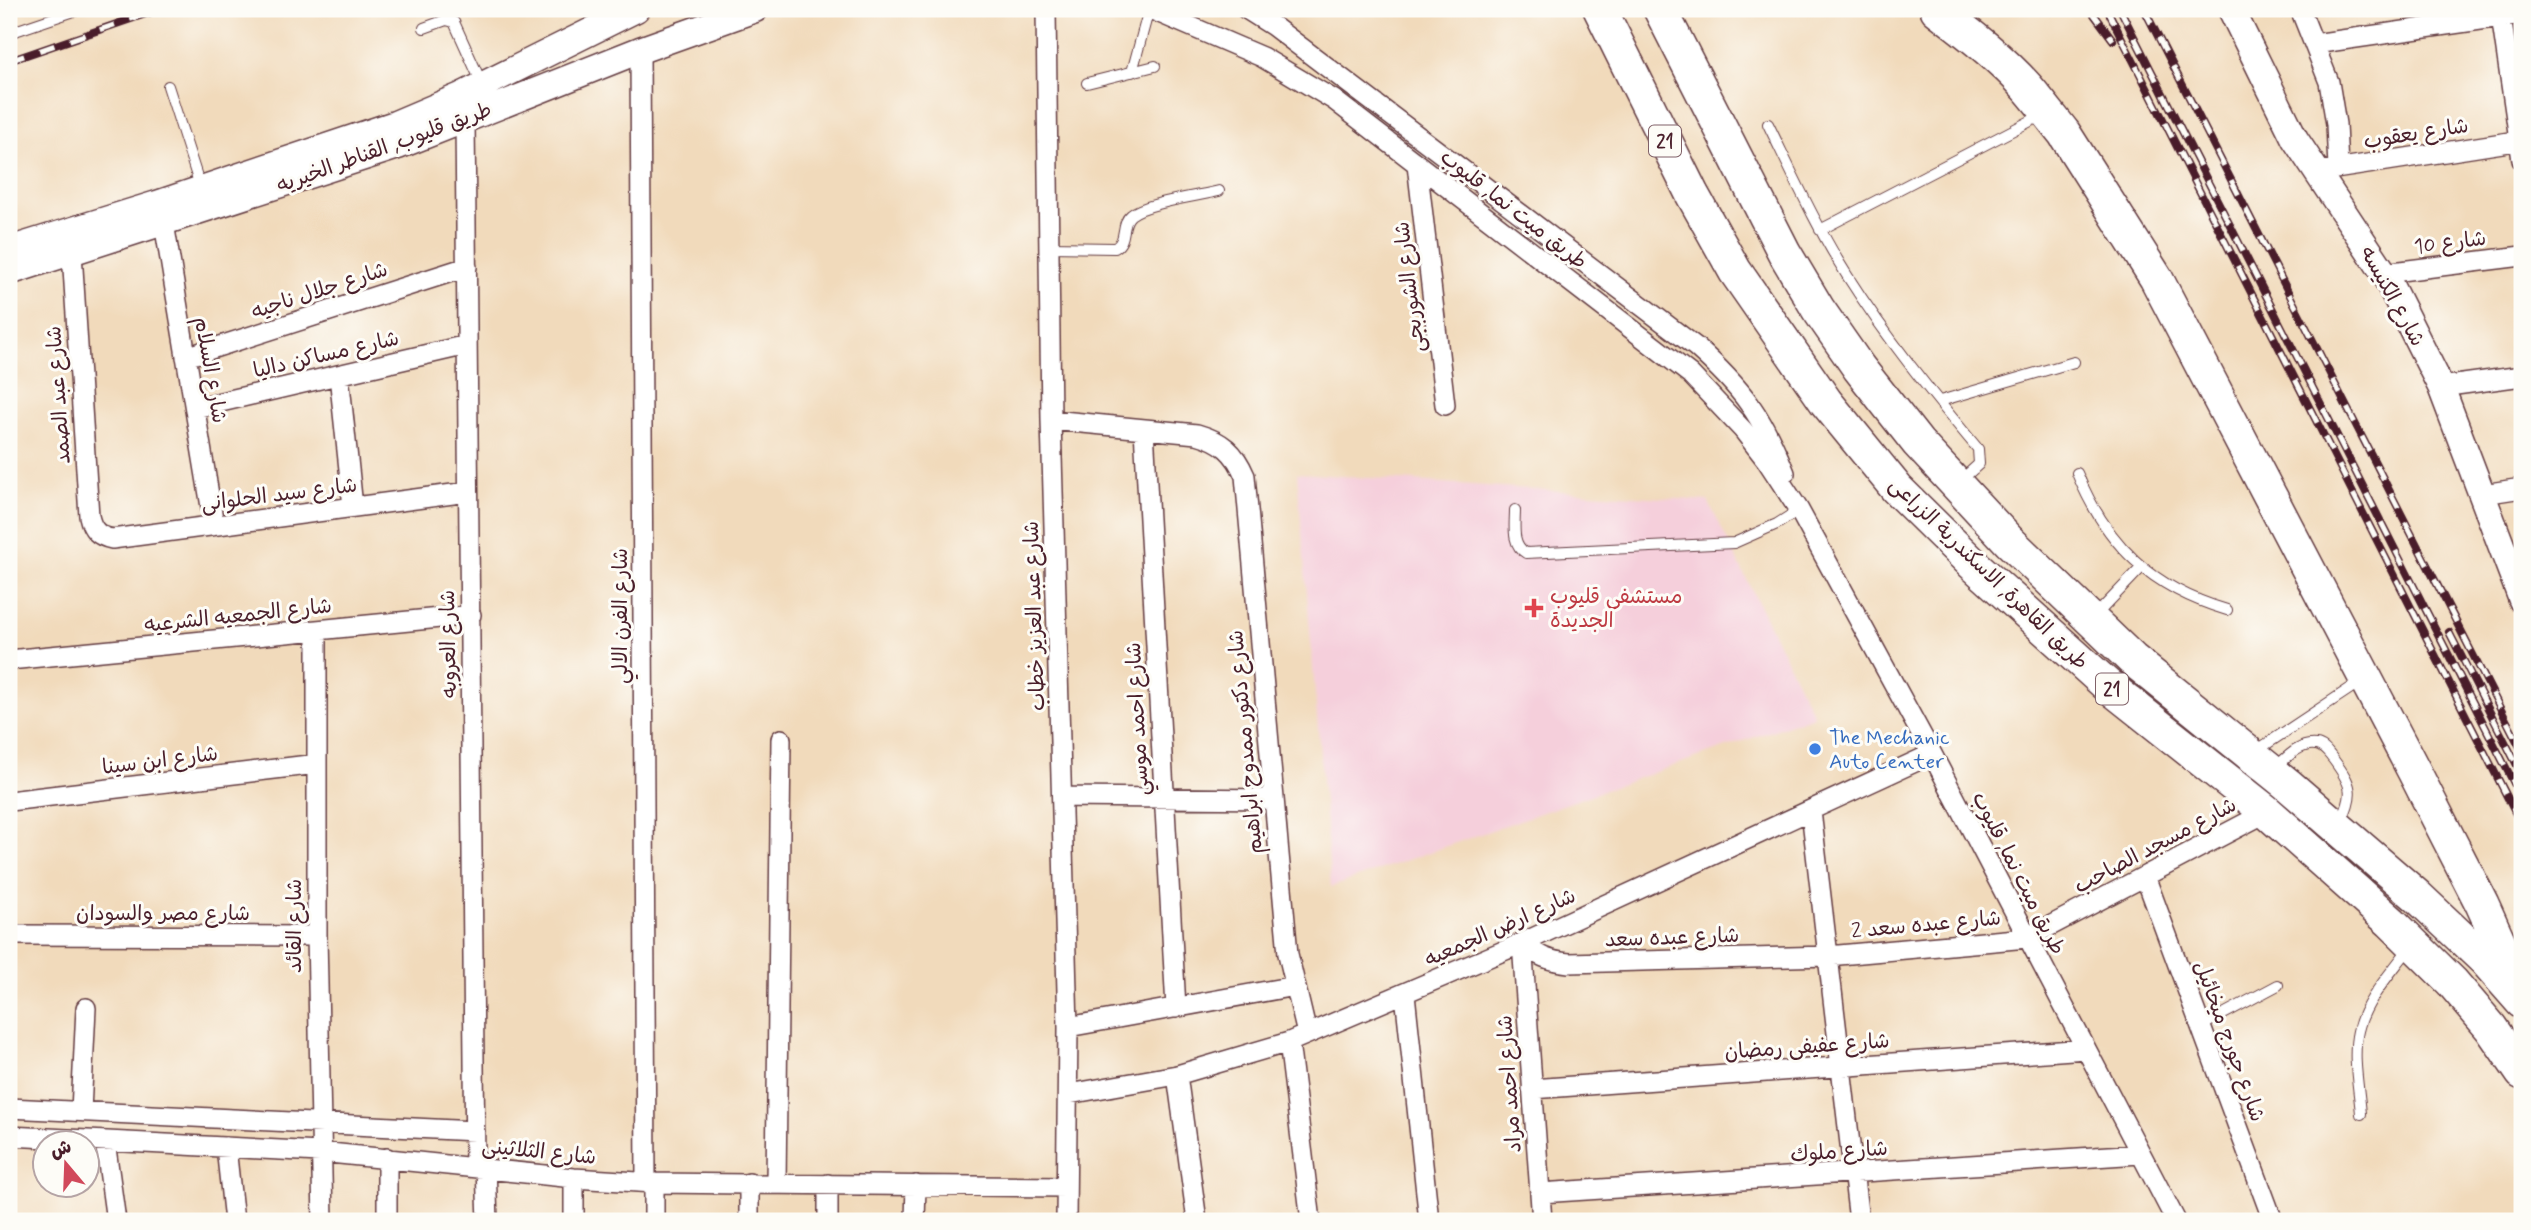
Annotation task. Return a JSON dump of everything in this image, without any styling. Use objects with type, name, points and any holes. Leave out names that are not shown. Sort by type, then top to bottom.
[{"type":"highway","name":"طريق القاهرة, الاسكندرية الزراعى","points":[[1600,9],[1692,194],[1735,271],[1826,402],[1897,489],[1973,564],[2107,685],[2267,812],[2413,944],[2491,1028],[2522,1073]]},
{"type":"highway","name":"طريق القاهرة, الاسكندرية الزراعى","points":[[1660,9],[1784,252],[1818,309],[1859,368],[1918,443],[2009,541],[2132,659],[2417,896],[2486,961],[2522,1002]]},
{"type":"highway","points":[[1937,9],[2007,68],[2048,112],[2156,278],[2482,904],[2522,996]]},
{"type":"main road","name":"طريق قليوب, القناطر الخيريه","points":[[9,250],[395,124],[636,9]]},
{"type":"main road","name":"طريق قليوب, القناطر الخيريه","points":[[9,272],[355,160],[465,120],[640,50],[755,9]]},
{"type":"main road","name":"شارع الكنيسه","points":[[2231,9],[2295,139],[2327,170],[2384,273],[2441,387],[2522,600]]},
{"type":"street","name":"شارع عبد العزيز خطاب","points":[[1046,9],[1051,420],[1068,1027],[1066,1221]]},
{"type":"street","name":"طريق ميت نما, قليوب","points":[[1149,9],[1262,57],[1334,100],[1690,374],[1743,430],[1799,510],[1932,754],[2176,1221]]},
{"type":"street","name":"طريق ميت نما, قليوب","points":[[1246,9],[1318,60],[1713,362],[1756,410],[1776,450],[1799,510]]},
{"type":"street","points":[[2300,9],[2329,82],[2336,124],[2327,170]]},
{"type":"street","points":[[2314,44],[2500,13],[2522,14]]},
{"type":"street","points":[[2500,13],[2521,147]]},
{"type":"street","name":"شارع الفرن الالي","points":[[640,50],[650,1182],[654,1221]]},
{"type":"street","name":"شارع العروبه","points":[[465,120],[475,1131],[488,1221]]},
{"type":"street","name":"شارع يعقوب","points":[[2327,170],[2521,147]]},
{"type":"street","name":"شارع الشوربجى","points":[[1417,164],[1445,405]]},
{"type":"street","name":"شارع السلام","points":[[163,223],[214,525]]},
{"type":"street","name":"شارع عبد الصمد","points":[[72,253],[89,516],[96,532]]},
{"type":"street","name":"شارع 10","points":[[2384,273],[2522,256]]},
{"type":"street","name":"شارع جلال ناجيه","points":[[186,357],[467,267]]},
{"type":"street","name":"شارع مساكن داليا","points":[[195,408],[467,345]]},
{"type":"street","points":[[339,375],[352,507]]},
{"type":"street","points":[[2441,387],[2522,376]]},
{"type":"street","points":[[1051,420],[1144,429]]},
{"type":"street","name":"شارع دكتور ممدوح ابراهيم","points":[[1144,429],[1197,434],[1214,439],[1228,448],[1245,476],[1287,954],[1295,986],[1311,1221]]},
{"type":"street","name":"شارع احمد موسي","points":[[1144,429],[1176,1008]]},
{"type":"street","points":[[2483,494],[2522,488]]},
{"type":"street","name":"شارع سيد الحلوانى","points":[[96,532],[112,539],[468,492]]},
{"type":"street","name":"شارع الجمعيه الشرعيه","points":[[9,660],[471,615]]},
{"type":"street","name":"شارع القائد","points":[[317,630],[317,936],[323,1221]]},
{"type":"street","points":[[776,1184],[781,739]]},
{"type":"street","name":"شارع ارض الجمعيه","points":[[1069,1094],[1177,1075],[1298,1038],[1522,943],[1932,754]]},
{"type":"street","name":"شارع ابن سينا","points":[[9,801],[317,764]]},
{"type":"street","points":[[1062,797],[1273,799]]},
{"type":"street","points":[[1811,811],[1860,1221]]},
{"type":"street","name":"شارع مسجد الصاحب","points":[[2027,938],[2267,812]]},
{"type":"street","name":"شارع جورج ميخائيل","points":[[2145,876],[2273,1221]]},
{"type":"street","name":"شارع مصر والسودان","points":[[9,935],[317,936]]},
{"type":"street","name":"شارع عبده سعد 2","points":[[1828,956],[2027,938]]},
{"type":"street","name":"شارع عبده سعد","points":[[1522,943],[1535,954],[1551,961],[1569,963],[1828,956]]},
{"type":"street","name":"شارع احمد مراد","points":[[1522,943],[1542,1221]]},
{"type":"street","points":[[1068,1027],[1295,986]]},
{"type":"street","points":[[1405,994],[1429,1221]]},
{"type":"street","points":[[81,1111],[86,1008]]},
{"type":"street","name":"شارع عفيفى رمضان","points":[[1532,1088],[2086,1049]]},
{"type":"street","points":[[1177,1075],[1197,1221]]},
{"type":"street","name":"شارع الثلاثينى","points":[[9,1108],[475,1131]]},
{"type":"street","name":"شارع الثلاثينى","points":[[9,1136],[320,1152],[574,1178],[650,1182],[1066,1187]]},
{"type":"street","points":[[105,1141],[116,1221]]},
{"type":"street","points":[[226,1147],[234,1221]]},
{"type":"street","name":"شارع ملوك","points":[[1540,1193],[2140,1154]]},
{"type":"street","points":[[387,1158],[387,1221]]},
{"type":"street","points":[[574,1178],[574,1221]]},
{"type":"street","points":[[749,1184],[749,1221]]},
{"type":"street","points":[[828,1184],[828,1221]]},
{"type":"street","points":[[915,1221],[916,1185]]},
{"type":"lane","points":[[9,33],[79,9]]},
{"type":"lane","points":[[1132,72],[1149,9]]},
{"type":"lane","points":[[424,28],[446,20],[454,22],[482,84]]},
{"type":"lane","points":[[1087,83],[1155,66]]},
{"type":"lane","points":[[168,86],[201,189]]},
{"type":"lane","points":[[1820,230],[2048,112]]},
{"type":"lane","points":[[1768,124],[1820,230],[1848,278],[1907,361],[1978,449],[1979,464],[1956,485]]},
{"type":"lane","points":[[1049,247],[1115,248],[1123,240],[1125,222],[1136,211],[1219,191]]},
{"type":"lane","points":[[1940,401],[2074,362]]},
{"type":"lane","points":[[2077,473],[2088,500],[2103,525],[2141,567],[2182,594],[2227,610]]},
{"type":"lane","points":[[1515,510],[1516,542],[1518,548],[1526,553],[1734,543],[1777,524],[1799,510]]},
{"type":"lane","points":[[2092,619],[2141,567]]},
{"type":"lane","points":[[2260,763],[2365,679]]},
{"type":"lane","points":[[2260,763],[2304,747],[2318,745],[2325,749],[2346,777],[2351,789],[2350,800],[2338,828]]},
{"type":"lane","points":[[2361,1114],[2356,1050],[2358,1029],[2378,992],[2413,944]]},
{"type":"lane","points":[[2201,1026],[2278,985]]},
{"type":"shaded area","name":"مستشفى قليوب الجديدة","points":[[1297,473],[1708,501],[1814,716],[1331,887]]},
{"type":"railway","points":[[9,61],[160,9]]},
{"type":"railway","points":[[2090,9],[2113,40]]},
{"type":"railway","points":[[2107,9],[2522,826]]},
{"type":"railway","points":[[2120,9],[2522,799]]},
{"type":"railway","points":[[2144,9],[2522,751]]},
{"type":"railway","points":[[2449,632],[2522,775]]},
{"type":"place","name":"مستشفى قليوب الجديدة","points":[[1534,608]]},
{"type":"place","name":"The Mechanic Auto Center","points":[[1815,749]]}]
